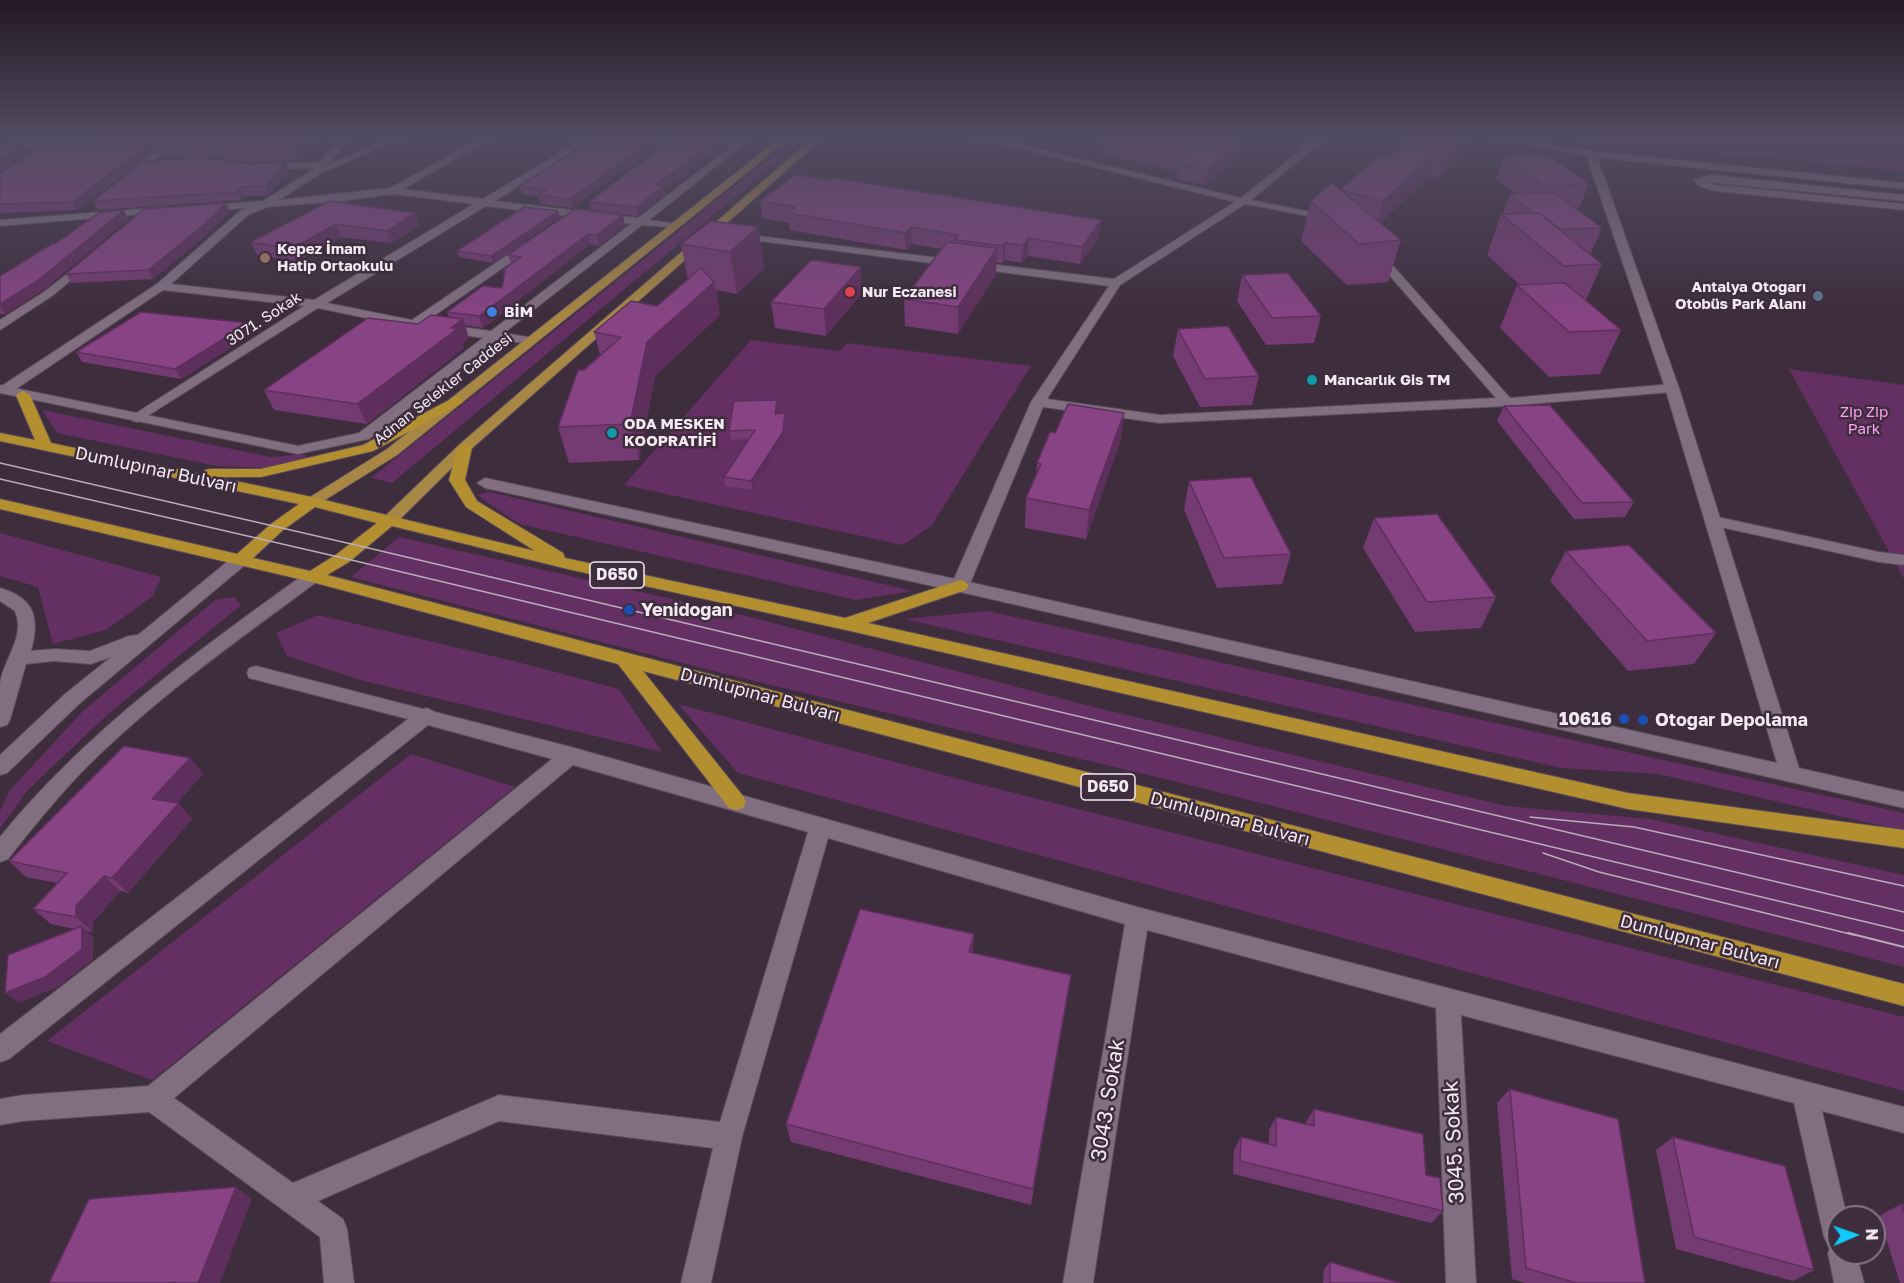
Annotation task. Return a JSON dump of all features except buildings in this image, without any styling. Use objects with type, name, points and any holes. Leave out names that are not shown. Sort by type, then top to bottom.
[{"type":"highway","points":[[23,395],[45,447]]},
{"type":"highway","points":[[172,473],[261,473],[368,448],[457,400]]},
{"type":"highway","name":"Dumlupınar Bulvarı","points":[[0,436],[312,502],[572,565],[846,624],[1628,801],[1901,837]]},
{"type":"highway","points":[[465,447],[457,480],[471,504],[572,565]]},
{"type":"highway","points":[[239,561],[277,527],[312,502]]},
{"type":"highway","name":"Dumlupınar Bulvarı","points":[[0,504],[312,577],[1904,995]]},
{"type":"highway","points":[[312,577],[344,558],[389,521]]},
{"type":"highway","points":[[846,624],[960,586]]},
{"type":"highway","points":[[624,659],[736,802]]},
{"type":"main road","name":"Adnan Selekler Caddesi","points":[[312,502],[371,467],[711,197]]},
{"type":"main road","points":[[389,521],[465,447],[751,197]]},
{"type":"street","points":[[3,389],[161,286],[244,213],[276,197]]},
{"type":"street","points":[[0,223],[349,197]]},
{"type":"street","points":[[441,197],[580,210],[639,222],[674,226]]},
{"type":"street","name":"3071. Sokak","points":[[138,418],[316,304],[492,197]]},
{"type":"street","points":[[3,389],[23,395],[298,450],[364,436],[671,197]]},
{"type":"street","points":[[1226,197],[1340,220]]},
{"type":"street","points":[[960,586],[1038,402],[1116,283],[1248,197]]},
{"type":"street","points":[[1607,197],[1672,388],[1791,775]]},
{"type":"street","points":[[1804,197],[1904,207]]},
{"type":"street","points":[[79,217],[96,203]]},
{"type":"street","points":[[556,227],[580,210]]},
{"type":"street","points":[[129,227],[147,212]]},
{"type":"street","points":[[711,232],[1116,283]]},
{"type":"street","points":[[414,324],[537,240]]},
{"type":"street","points":[[1366,241],[1506,402]]},
{"type":"street","points":[[0,326],[48,294],[93,257]]},
{"type":"street","points":[[161,286],[316,304],[414,324],[530,342]]},
{"type":"street","points":[[1038,402],[1160,419],[1506,402],[1672,388]]},
{"type":"street","points":[[485,483],[960,586],[1904,800]]},
{"type":"street","points":[[1713,521],[1879,557],[1904,560]]},
{"type":"street","points":[[0,767],[72,699],[239,561]]},
{"type":"street","points":[[0,853],[69,770],[168,683],[312,577]]},
{"type":"street","points":[[0,594],[15,598],[25,611],[28,622],[20,658],[11,677],[0,720]]},
{"type":"street","points":[[20,658],[54,655],[92,658],[152,632]]},
{"type":"street","points":[[256,673],[427,715],[571,754],[1138,917],[1904,1120]]},
{"type":"street","points":[[0,1050],[427,715]]},
{"type":"street","points":[[0,1112],[23,1108],[153,1100],[571,754]]},
{"type":"street","points":[[696,1283],[729,1137],[821,826]]},
{"type":"street","name":"3043. Sokak","points":[[1078,1283],[1138,917]]},
{"type":"street","name":"3045. Sokak","points":[[1448,1001],[1461,1283]]},
{"type":"street","points":[[1804,1092],[1830,1205]]},
{"type":"street","points":[[153,1100],[333,1229],[339,1283]]},
{"type":"street","points":[[292,1198],[499,1108],[729,1137]]},
{"type":"street","points":[[1845,1265],[1849,1283]]},
{"type":"green space","points":[[721,197],[735,197],[392,483],[371,478]]},
{"type":"green space","points":[[751,340],[840,351],[847,343],[1031,366],[932,525],[903,545],[624,485]]},
{"type":"green space","name":"Zip Zip Park","points":[[1789,369],[1904,385],[1904,579]]},
{"type":"green space","points":[[42,410],[271,457],[305,454],[305,459],[265,468],[217,466],[57,433]]},
{"type":"green space","points":[[490,492],[913,591],[856,600],[519,524],[477,495]]},
{"type":"green space","points":[[0,533],[161,577],[153,596],[106,630],[53,644],[38,587],[0,576]]},
{"type":"green space","points":[[399,537],[746,616],[1094,707],[1506,806],[1650,819],[1904,875],[1904,967],[1198,787],[729,675],[351,577]]},
{"type":"green space","points":[[234,597],[241,605],[106,716],[27,791],[0,829],[0,811],[10,790],[83,711],[215,600]]},
{"type":"green space","points":[[987,611],[1904,813],[1904,831],[1658,774],[1561,768],[904,619]]},
{"type":"green space","points":[[318,615],[514,661],[619,689],[662,752],[364,681],[287,656],[276,633]]},
{"type":"green space","points":[[678,704],[959,779],[1904,1017],[1904,1091],[738,773]]},
{"type":"green space","points":[[411,754],[515,787],[152,1080],[47,1041]]},
{"type":"tram line","points":[[0,463],[360,546],[1904,912]]},
{"type":"tram line","points":[[0,479],[343,558],[1904,931]]},
{"type":"tram line","points":[[1530,817],[1634,827],[1904,886]]},
{"type":"tram line","points":[[1543,853],[1599,872],[1854,935]]},
{"type":"tram line","points":[[1848,933],[1904,947]]},
{"type":"place","name":"Kepez İmam Hatip Ortaokulu","points":[[265,258]]},
{"type":"place","name":"Nur Eczanesi","points":[[850,292]]},
{"type":"place","name":"Antalya Otogarı Otobüs Park Alanı","points":[[1818,296]]},
{"type":"place","name":"BİM","points":[[492,312]]},
{"type":"place","name":"Mancarlık Gis TM","points":[[1312,380]]},
{"type":"place","name":"ODA MESKEN KOOPRATİFİ","points":[[612,433]]},
{"type":"place","name":"Yenidoğan","points":[[629,610]]},
{"type":"place","name":"10616","points":[[1624,719]]},
{"type":"place","name":"Otogar Depolama","points":[[1643,720]]}]
